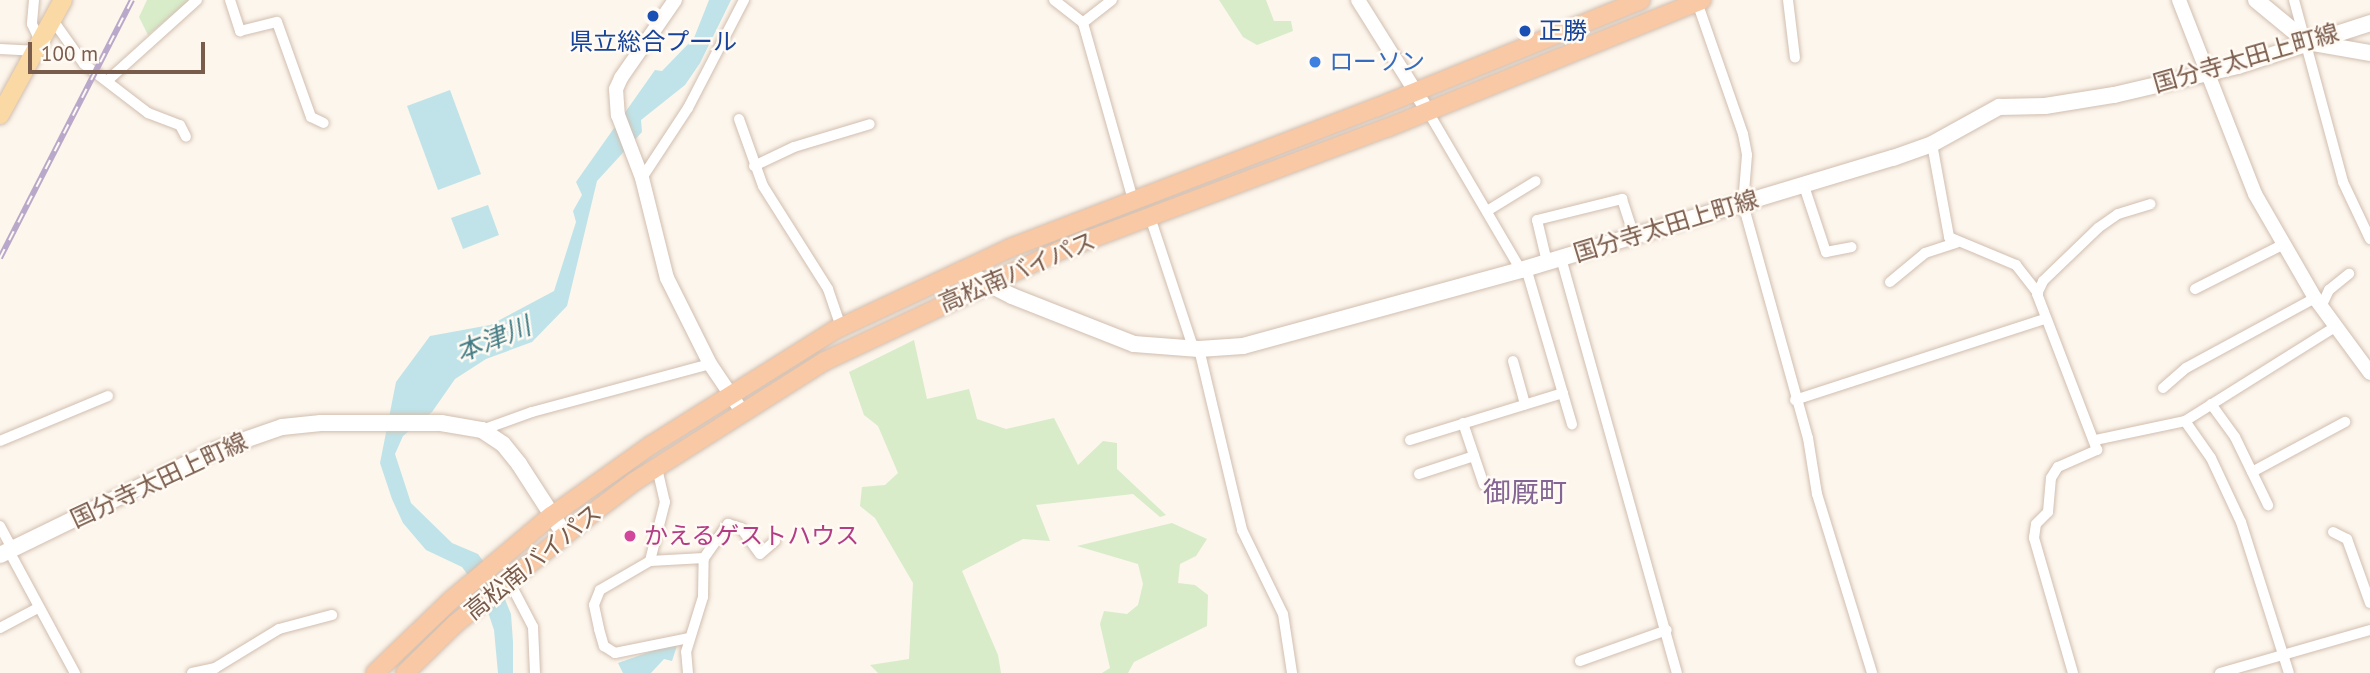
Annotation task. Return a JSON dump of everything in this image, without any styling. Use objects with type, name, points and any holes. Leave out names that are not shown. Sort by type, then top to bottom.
[{"type":"highway","name":"高松南バイパス","points":[[375,673],[450,601],[551,516],[730,394],[841,327],[961,270],[1133,200],[1415,93],[1641,0]]},
{"type":"highway","name":"高松南バイパス","points":[[405,673],[455,624],[565,535],[657,468],[825,361],[985,284],[1699,1]]},
{"type":"main road","points":[[0,115],[63,0]]},
{"type":"main road","points":[[2256,0],[2306,42],[2370,52]]},
{"type":"main road","name":"国分寺太田上町線","points":[[961,270],[985,284],[1134,344],[1196,348],[1243,346],[1324,327],[1743,204],[1932,144],[1999,107],[2069,103],[2207,73],[2370,23]]},
{"type":"main road","name":"国分寺太田上町線","points":[[7,552],[248,437],[321,423],[441,423],[482,430]]},
{"type":"main road","points":[[482,430],[519,464],[565,535]]},
{"type":"street","points":[[0,50],[37,46],[32,24],[34,0]]},
{"type":"street","points":[[107,81],[197,0]]},
{"type":"street","points":[[229,0],[240,31],[277,22],[311,117],[324,124]]},
{"type":"street","points":[[675,0],[621,78],[616,89],[618,115],[640,172],[667,278],[710,364],[743,412]]},
{"type":"street","points":[[640,172],[688,108],[744,0]]},
{"type":"street","points":[[1054,0],[1083,23],[1133,200]]},
{"type":"street","points":[[1083,23],[1112,0]]},
{"type":"street","points":[[1358,0],[1524,269],[1572,424]]},
{"type":"street","points":[[1788,0],[1796,58]]},
{"type":"street","points":[[2179,0],[2255,194],[2318,302],[2370,373]]},
{"type":"street","points":[[2294,0],[2343,182],[2370,239]]},
{"type":"street","points":[[1699,1],[1743,134],[1747,155],[1743,204],[1817,494],[1872,673]]},
{"type":"street","points":[[52,19],[84,64],[148,113],[180,125],[186,138]]},
{"type":"street","points":[[739,119],[754,166],[828,289],[841,327]]},
{"type":"street","points":[[754,166],[794,147],[870,124]]},
{"type":"street","points":[[1932,144],[1949,237],[1956,243],[1989,251],[2016,265],[2038,293],[2045,319],[2095,440],[2097,450],[2058,467],[2051,478],[2048,512],[2036,524],[2034,538],[2073,673]]},
{"type":"street","points":[[1487,211],[1536,181]]},
{"type":"street","points":[[1803,183],[1826,252],[1852,247]]},
{"type":"street","points":[[1634,236],[1622,199],[1537,220],[1554,260],[1667,629],[1677,673]]},
{"type":"street","points":[[2038,293],[2043,281],[2098,228],[2119,214],[2151,204]]},
{"type":"street","points":[[1150,218],[1196,348],[1242,530],[1283,614],[1292,673]]},
{"type":"street","points":[[1890,282],[1925,253],[1956,243]]},
{"type":"street","points":[[2195,289],[2283,245]]},
{"type":"street","points":[[2163,388],[2186,368],[2318,302],[2349,274]]},
{"type":"street","points":[[1795,400],[2045,319]]},
{"type":"street","points":[[2095,440],[2185,421],[2335,327]]},
{"type":"street","points":[[1513,362],[1525,404]]},
{"type":"street","points":[[482,430],[533,412],[710,364]]},
{"type":"street","points":[[1410,440],[1563,393]]},
{"type":"street","points":[[0,441],[108,396]]},
{"type":"street","points":[[2211,404],[2252,472],[2268,505]]},
{"type":"street","points":[[2185,421],[2211,458],[2241,522],[2289,673]]},
{"type":"street","points":[[2252,472],[2345,422]]},
{"type":"street","points":[[1464,424],[1484,485]]},
{"type":"street","points":[[1419,474],[1474,457]]},
{"type":"street","points":[[650,561],[666,502],[657,468]]},
{"type":"street","points":[[688,673],[689,638],[702,597],[704,558],[728,524],[741,527],[760,554],[775,541]]},
{"type":"street","points":[[0,526],[7,552],[75,673]]},
{"type":"street","points":[[2333,532],[2347,539],[2370,603]]},
{"type":"street","points":[[689,638],[615,653],[604,646],[594,605],[600,590],[650,561],[704,558]]},
{"type":"street","points":[[509,581],[533,627],[535,673]]},
{"type":"street","points":[[0,628],[38,608]]},
{"type":"street","points":[[191,673],[215,668],[279,629],[332,615]]},
{"type":"street","points":[[1580,661],[1667,629]]},
{"type":"street","points":[[2220,673],[2370,630]]},
{"type":"green space","points":[[147,0],[190,0],[148,35],[139,17]]},
{"type":"green space","points":[[1219,0],[1266,0],[1274,21],[1291,21],[1293,31],[1257,45],[1243,37]]},
{"type":"green space","points":[[914,340],[927,399],[969,389],[977,419],[1006,429],[1054,418],[1078,465],[1103,441],[1117,443],[1117,469],[1166,515],[1160,517],[1133,494],[1036,505],[1050,541],[1023,539],[962,571],[998,655],[1001,673],[878,673],[870,665],[909,659],[913,583],[875,518],[860,506],[862,487],[885,485],[898,473],[878,426],[864,415],[849,372]]},
{"type":"green space","points":[[1172,523],[1207,539],[1196,556],[1180,564],[1178,583],[1195,585],[1208,595],[1207,626],[1134,662],[1128,673],[1102,673],[1110,668],[1100,624],[1104,611],[1127,614],[1138,605],[1143,584],[1138,564],[1077,546]]},
{"type":"water","name":"本津川","points":[[709,0],[731,0],[700,63],[685,85],[641,120],[642,132],[597,181],[567,306],[532,342],[486,359],[455,379],[432,412],[403,436],[395,454],[411,503],[452,543],[478,554],[497,580],[511,614],[513,642],[513,673],[498,673],[494,630],[482,594],[462,567],[426,550],[403,523],[392,499],[380,463],[396,382],[430,336],[490,325],[554,291],[576,222],[573,211],[582,195],[576,182],[655,70],[662,71],[694,38]]},
{"type":"water","points":[[450,90],[481,174],[438,190],[407,106]]},
{"type":"water","points":[[488,205],[499,235],[463,249],[451,218]]},
{"type":"water","points":[[669,645],[677,646],[672,661],[664,659],[651,673],[623,673],[618,663]]},
{"type":"railway","points":[[0,258],[132,0]]},
{"type":"place","name":"県立総合プール","points":[[653,16]]},
{"type":"place","name":"正勝","points":[[1525,31]]},
{"type":"place","name":"ローソン","points":[[1315,62]]},
{"type":"place","name":"かえるゲストハウス","points":[[630,536]]},
{"type":"district","name":"御厩町","points":[[1525,492]]}]
